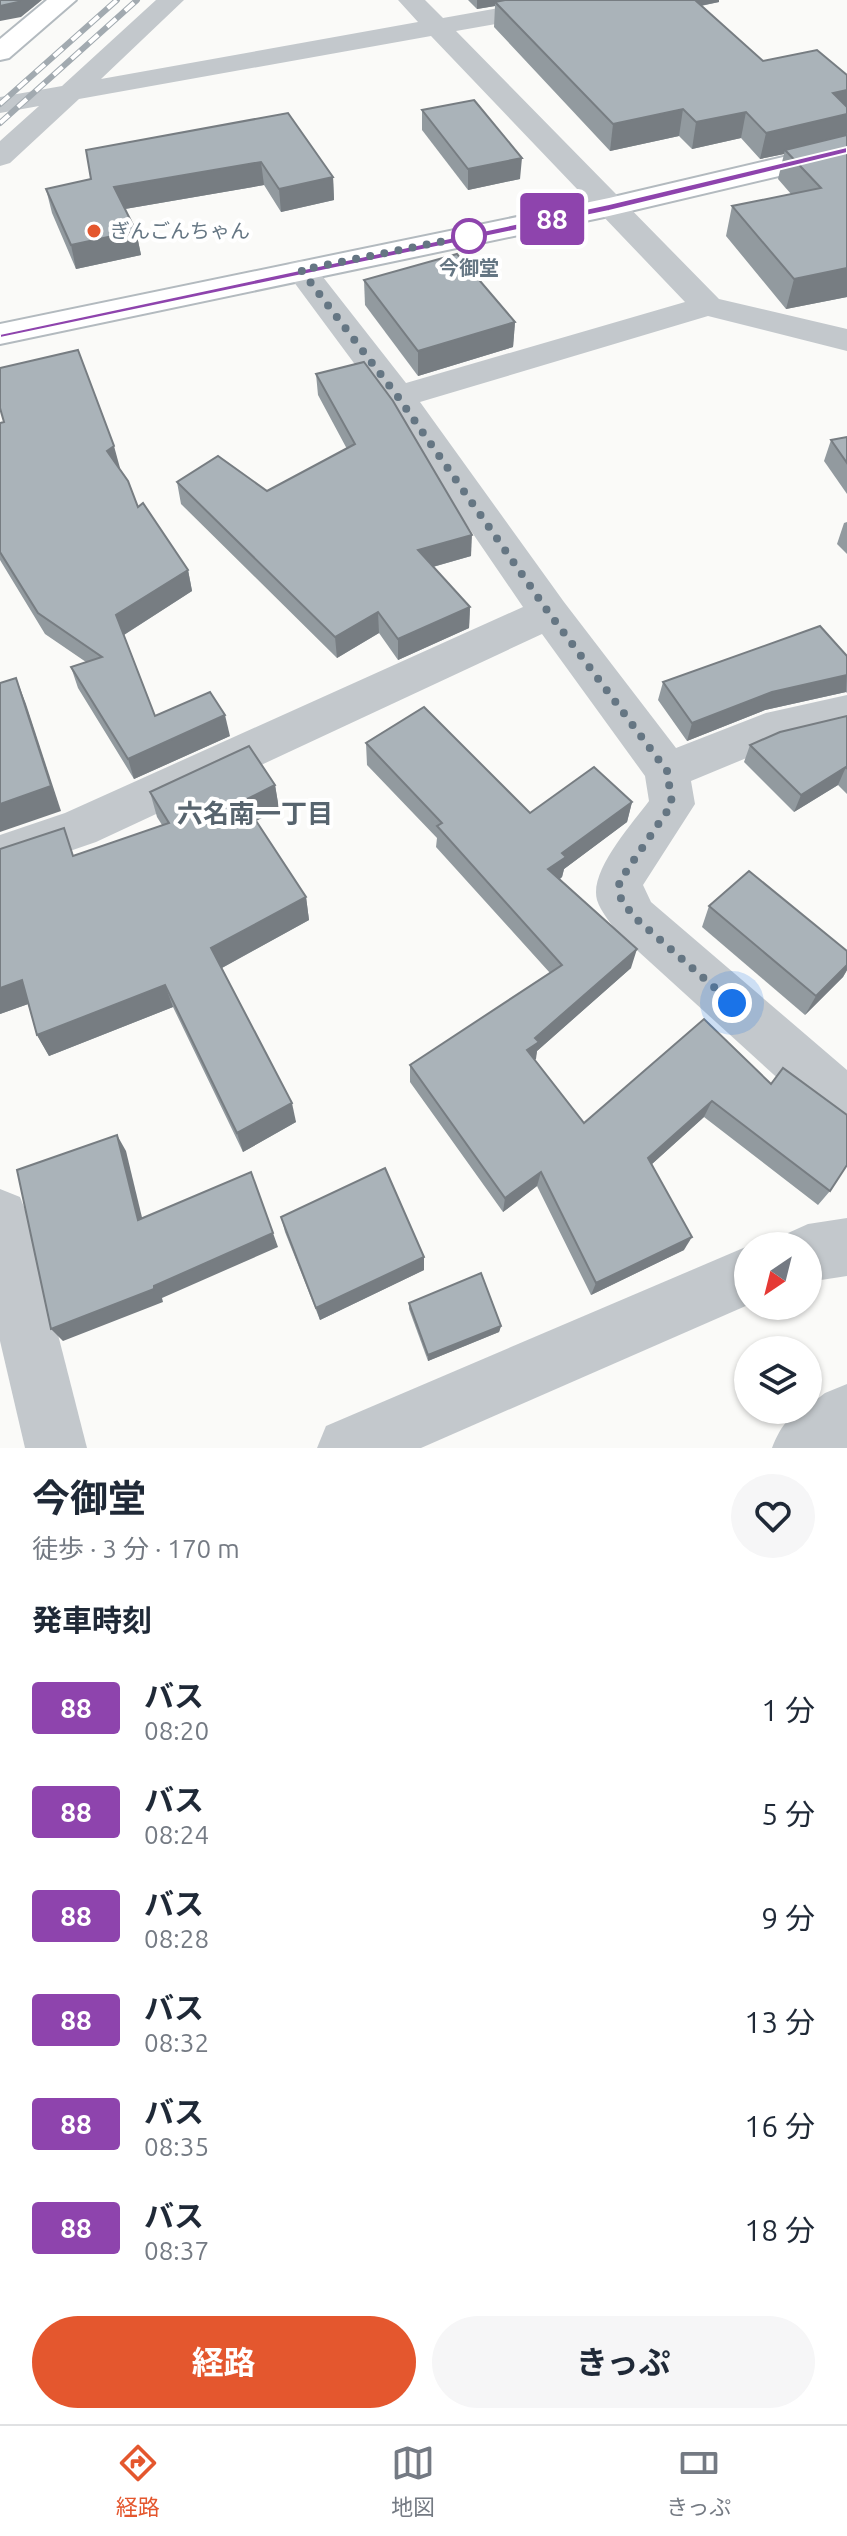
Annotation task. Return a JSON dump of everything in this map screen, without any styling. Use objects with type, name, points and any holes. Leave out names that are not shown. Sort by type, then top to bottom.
[{"type":"main road","points":[[0,52],[63,0]]},
{"type":"main road","points":[[0,334],[609,207],[847,151]]},
{"type":"street","points":[[0,157],[171,0]]},
{"type":"street","points":[[411,0],[707,306]]},
{"type":"street","points":[[0,105],[586,0]]},
{"type":"street","points":[[301,270],[398,397],[549,613],[667,771],[672,804],[619,882],[621,899],[634,917],[847,1105]]},
{"type":"street","points":[[398,397],[707,306],[847,340]]},
{"type":"street","points":[[0,855],[79,828],[549,613]]},
{"type":"street","points":[[667,771],[766,731],[847,712]]},
{"type":"street","points":[[0,1217],[56,1448]]},
{"type":"street","points":[[822,1251],[847,1247]]},
{"type":"street","points":[[348,1448],[734,1281]]},
{"type":"street","points":[[803,1448],[847,1415]]},
{"type":"building","points":[[0,0],[20,0],[0,6]]},
{"type":"building","points":[[695,0],[763,61],[817,50],[847,75],[847,90],[833,93],[847,107],[847,114],[766,133],[746,112],[696,122],[683,109],[613,124],[495,2]]},
{"type":"building","points":[[474,100],[522,158],[468,169],[422,110]]},
{"type":"building","points":[[288,113],[333,177],[279,189],[261,162],[114,187],[136,231],[71,245],[46,189],[91,179],[86,150]]},
{"type":"building","points":[[847,135],[847,268],[794,279],[732,206],[821,188],[785,150]]},
{"type":"building","points":[[457,254],[515,322],[418,351],[364,280]]},
{"type":"building","points":[[78,350],[114,446],[107,451],[128,481],[138,507],[143,503],[188,570],[116,615],[155,716],[210,692],[225,715],[128,759],[71,667],[102,657],[38,613],[0,552],[0,423],[4,422],[0,408],[0,368]]},
{"type":"building","points":[[364,362],[393,401],[472,535],[418,550],[470,607],[398,639],[378,612],[335,637],[177,482],[218,456],[267,491],[355,444],[316,374]]},
{"type":"building","points":[[847,437],[847,463],[831,440]]},
{"type":"building","points":[[820,626],[847,656],[847,675],[772,692],[692,723],[663,682]]},
{"type":"building","points":[[16,678],[51,786],[0,804],[0,683]]},
{"type":"building","points":[[424,707],[530,813],[594,767],[632,802],[562,853],[566,857],[548,869],[637,949],[535,1038],[539,1042],[527,1050],[584,1123],[704,1019],[771,1084],[783,1068],[847,1115],[847,1165],[830,1191],[712,1101],[648,1158],[692,1237],[596,1283],[541,1172],[505,1198],[410,1065],[562,965],[437,826],[442,823],[366,743]]},
{"type":"building","points":[[847,716],[847,769],[801,795],[750,745],[780,732]]},
{"type":"building","points":[[249,746],[275,785],[243,801],[306,897],[211,948],[292,1103],[237,1133],[165,985],[37,1035],[22,980],[0,988],[0,849],[64,828],[73,856],[169,823],[150,792]]},
{"type":"building","points":[[749,871],[847,951],[847,965],[816,996],[709,906]]},
{"type":"building","points":[[117,1135],[138,1220],[251,1172],[273,1233],[154,1286],[154,1289],[51,1329],[17,1170]]},
{"type":"building","points":[[385,1168],[424,1257],[316,1308],[281,1217]]},
{"type":"building","points":[[481,1273],[501,1326],[428,1355],[409,1303]]},
{"type":"railway","points":[[0,104],[117,0]]},
{"type":"railway","points":[[0,123],[137,0]]},
{"type":"bus line","name":"88","points":[[0,334],[609,207],[847,151]]},
{"type":"place","name":"ぎんごんちゃん","points":[[94,231]]},
{"type":"place","name":"今御堂","points":[[469,236]]},
{"type":"district","name":"六名南一丁目","points":[[255,814]]},
{"type":"route","points":[[469,236],[301,270],[398,397],[549,613],[667,771],[672,804],[619,882],[621,899],[634,917],[732,1003]]}]
